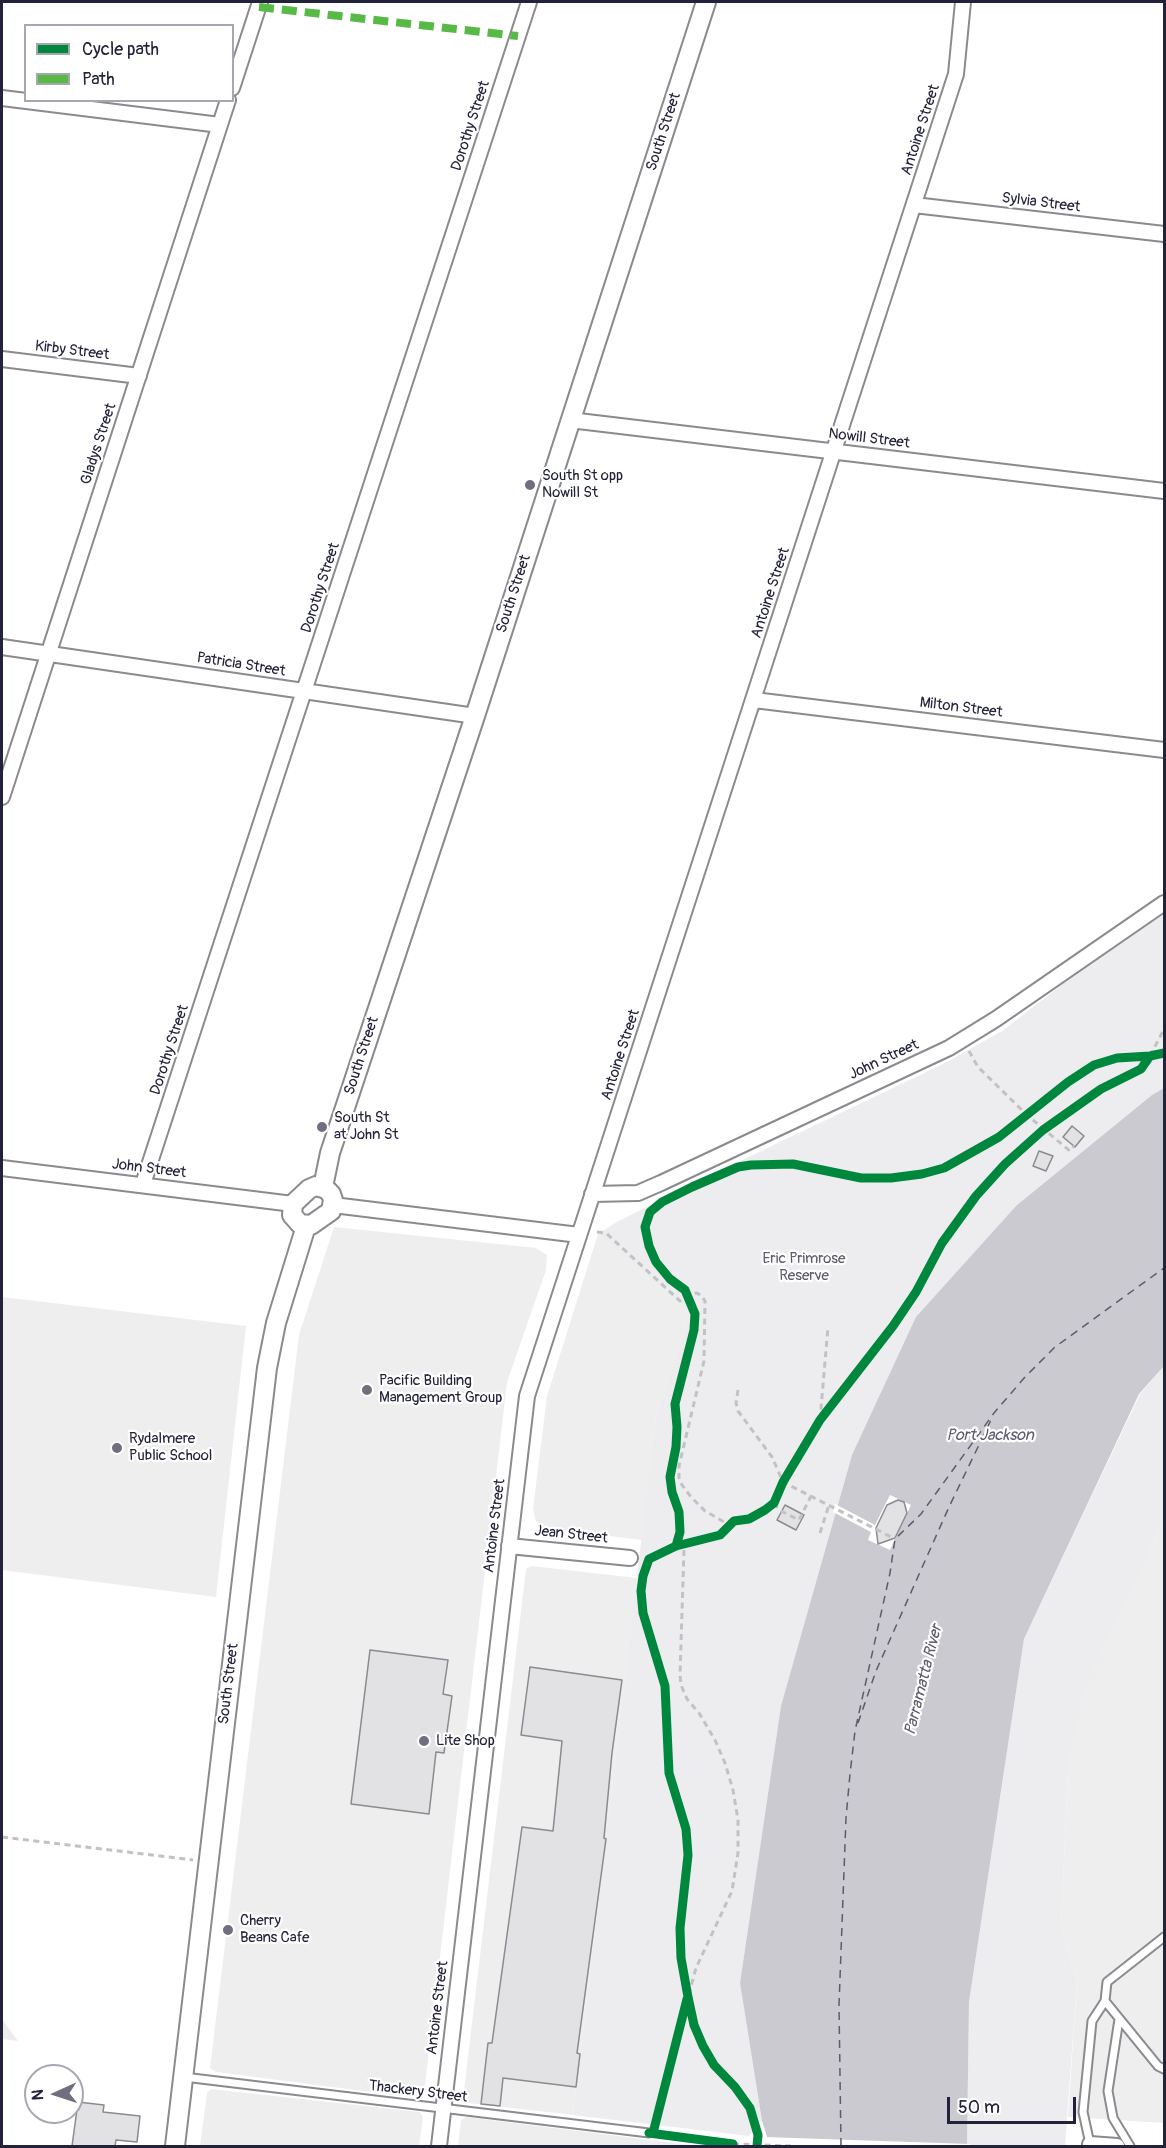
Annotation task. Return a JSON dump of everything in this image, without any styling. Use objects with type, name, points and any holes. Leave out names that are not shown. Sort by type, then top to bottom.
[{"type":"street","points":[[234,82],[260,2]]},
{"type":"street","name":"Dorothy Street","points":[[143,1184],[529,2]]},
{"type":"street","name":"South Street","points":[[322,1187],[330,1153],[475,716],[706,2]]},
{"type":"street","name":"Antoine Street","points":[[439,2146],[527,1396],[586,1237],[592,1194],[956,74],[963,2]]},
{"type":"street","points":[[2,98],[24,101]]},
{"type":"street","points":[[34,102],[220,125]]},
{"type":"street","name":"Gladys Street","points":[[2,797],[227,102]]},
{"type":"street","name":"Sylvia Street","points":[[914,205],[1164,234]]},
{"type":"street","name":"Kirby Street","points":[[2,360],[139,376]]},
{"type":"street","name":"Nowill Street","points":[[570,420],[1164,491]]},
{"type":"street","name":"Patricia Street","points":[[2,647],[49,652],[475,716]]},
{"type":"street","name":"Milton Street","points":[[754,700],[1164,750]]},
{"type":"street","name":"John Street","points":[[592,1194],[638,1193],[963,1040],[1164,903]]},
{"type":"street","name":"John Street","points":[[2,1168],[293,1204]]},
{"type":"street","points":[[316,1186],[322,1187],[331,1194],[333,1205],[327,1215],[306,1226],[294,1219],[291,1211],[293,1204],[309,1189],[316,1186]]},
{"type":"street","points":[[333,1205],[586,1237]]},
{"type":"street","name":"South Street","points":[[175,2146],[267,1368],[276,1323],[306,1226]]},
{"type":"street","name":"Jean Street","points":[[509,1546],[630,1558]]},
{"type":"street","points":[[1090,2144],[1117,2146]]},
{"type":"lane","points":[[1090,2144],[1083,2112],[1092,2021],[1105,2001],[1107,1982],[1164,1937]]},
{"type":"lane","points":[[1105,2001],[1158,2066],[1164,2069]]},
{"type":"lane","points":[[1119,2019],[1108,2091],[1113,2118],[1130,2146]]},
{"type":"lane","name":"Thackery Street","points":[[184,2077],[648,2133]]},
{"type":"path","points":[[1148,1060],[1164,1029]]},
{"type":"path","points":[[963,1040],[978,1067],[1041,1132],[1070,1151],[1074,1146]]},
{"type":"path","points":[[1137,1057],[1148,1060],[1164,1053]]},
{"type":"path","points":[[1017,1123],[1035,1109]]},
{"type":"path","points":[[1041,1132],[1053,1123]]},
{"type":"path","points":[[586,1237],[596,1232],[606,1233],[680,1301],[685,1294],[696,1293],[701,1295],[705,1301],[704,1361],[679,1478],[691,1497],[705,1511],[724,1521],[727,1528]]},
{"type":"path","points":[[663,1271],[685,1294]]},
{"type":"path","points":[[818,1424],[828,1328]]},
{"type":"path","points":[[738,1389],[736,1402],[738,1411],[771,1457],[783,1482],[895,1539]]},
{"type":"path","points":[[818,1424],[831,1405]]},
{"type":"path","points":[[671,1484],[677,1427]]},
{"type":"path","points":[[765,1510],[774,1503],[789,1473]]},
{"type":"path","points":[[774,1503],[779,1510],[799,1521],[811,1496]]},
{"type":"path","points":[[820,1533],[831,1506]]},
{"type":"path","points":[[687,2004],[696,1968],[732,1891],[738,1853],[733,1790],[724,1762],[715,1740],[699,1713],[687,1699],[681,1685],[683,1602],[679,1545],[693,1542]]},
{"type":"path","points":[[2,1838],[208,1862]]},
{"type":"path","points":[[684,1977],[687,2004]]},
{"type":"path","points":[[757,2146],[758,2135]]},
{"type":"path","points":[[728,2143],[790,2146]]},
{"type":"shaded area","points":[[334,1227],[536,1248],[547,1255],[546,1270],[507,1382],[424,2094],[418,2098],[216,2072],[210,2068],[299,1335]]},
{"type":"shaded area","points":[[598,1234],[689,1314],[656,1416],[642,1540],[545,1528],[536,1521],[533,1509],[547,1396]]},
{"type":"shaded area","name":"Rydalmere Public School","points":[[2,1297],[246,1326],[216,1597],[2,1570]]},
{"type":"shaded area","points":[[1164,1521],[1164,2123],[1068,2117],[1077,1981],[1061,1927],[1068,1770],[1082,1689]]},
{"type":"shaded area","points":[[531,1566],[637,1578],[573,2115],[468,2103],[463,2099],[526,1569]]},
{"type":"shaded area","points":[[211,2089],[420,2112],[423,2117],[419,2146],[200,2146],[207,2093]]},
{"type":"shaded area","points":[[466,2117],[698,2146],[458,2146],[461,2120]]},
{"type":"green space","name":"Eric Primrose Reserve","points":[[1164,912],[1164,1088],[1152,1095],[1017,1205],[852,1455],[781,1707],[740,1983],[762,2121],[749,2136],[573,2115],[656,1416],[689,1314],[598,1234],[688,1186],[943,1064],[1002,1031],[1129,933]]},
{"type":"green space","points":[[1164,1366],[1164,1521],[1083,1689],[1068,1770],[1061,1927],[1077,1981],[1065,2146],[967,2146],[969,2002],[1024,1639],[1140,1394]]},
{"type":"green space","points":[[2,2019],[18,2041],[2,2039]]},
{"type":"water","name":"Port Jackson","points":[[1164,1088],[1164,1366],[1139,1394],[1024,1639],[969,2002],[967,2146],[770,2146],[762,2121],[740,1983],[781,1706],[852,1455],[916,1317],[1017,1205],[1152,1095]]},
{"type":"pier","points":[[890,1495],[911,1505],[890,1550],[868,1540],[871,1532],[833,1512],[835,1504],[875,1525]]},
{"type":"pier","points":[[764,2137],[970,2144],[970,2146],[767,2146]]},
{"type":"building","points":[[1072,1126],[1084,1136],[1075,1147],[1063,1137]]},
{"type":"building","points":[[1039,1151],[1053,1156],[1046,1171],[1033,1166]]},
{"type":"building","points":[[898,1500],[904,1502],[907,1513],[895,1538],[878,1544],[876,1528],[887,1505]]},
{"type":"building","points":[[785,1505],[804,1515],[796,1530],[777,1520]]},
{"type":"building","points":[[370,1650],[448,1660],[443,1694],[452,1696],[444,1753],[436,1752],[429,1814],[351,1804]]},
{"type":"building","points":[[530,1667],[622,1680],[612,1753],[604,1838],[606,1839],[577,2053],[580,2054],[576,2087],[503,2078],[500,2106],[481,2104],[488,2043],[492,2043],[522,1827],[553,1831],[562,1741],[521,1735]]},
{"type":"building","points":[[84,2103],[104,2105],[103,2112],[140,2116],[137,2142],[116,2140],[115,2146],[72,2146],[75,2124],[84,2124]]},
{"type":"ferry route","points":[[841,2146],[839,2005],[846,1818],[855,1731],[890,1573],[895,1539],[921,1514],[994,1413],[1025,1377],[1055,1347],[1164,1268]]},
{"type":"ferry route","points":[[858,1723],[876,1671],[949,1507],[991,1420]]},
{"type":"marked path","points":[[259,7],[518,36]]},
{"type":"cycle path","points":[[676,1546],[680,1532],[679,1512],[670,1477],[676,1447],[675,1404],[694,1330],[695,1314],[685,1290],[670,1279],[656,1262],[649,1246],[645,1227],[650,1212],[662,1202],[692,1187],[738,1167],[751,1165],[793,1164],[861,1178],[891,1178],[922,1174],[944,1168],[999,1137],[1068,1082],[1094,1065],[1117,1058],[1164,1053]]},
{"type":"cycle path","points":[[757,2146],[758,2135],[750,2108],[735,2087],[714,2065],[703,2046],[694,2025],[688,1997],[681,1958],[680,1928],[688,1855],[686,1829],[669,1773],[665,1686],[643,1613],[641,1591],[649,1559],[676,1546],[720,1535],[734,1521],[749,1519],[774,1503],[783,1482],[820,1420],[893,1326],[916,1292],[942,1243],[976,1196],[1005,1164],[1043,1130],[1101,1089],[1141,1069],[1150,1056]]},
{"type":"cycle path","points":[[653,2133],[687,1999]]},
{"type":"cycle path","points":[[649,2133],[733,2144]]},
{"type":"place","name":"South St opp Nowill St","points":[[530,485]]},
{"type":"place","name":"South St at John St","points":[[322,1127]]},
{"type":"place","name":"Pacific Building Management Group","points":[[367,1390]]},
{"type":"place","name":"Rydalmere Public School","points":[[117,1448]]},
{"type":"place","name":"Lite Shop","points":[[424,1741]]},
{"type":"place","name":"Cherry Beans Cafe","points":[[228,1930]]},
{"type":"water label","name":"Parramatta River","points":[[924,1680]]}]
